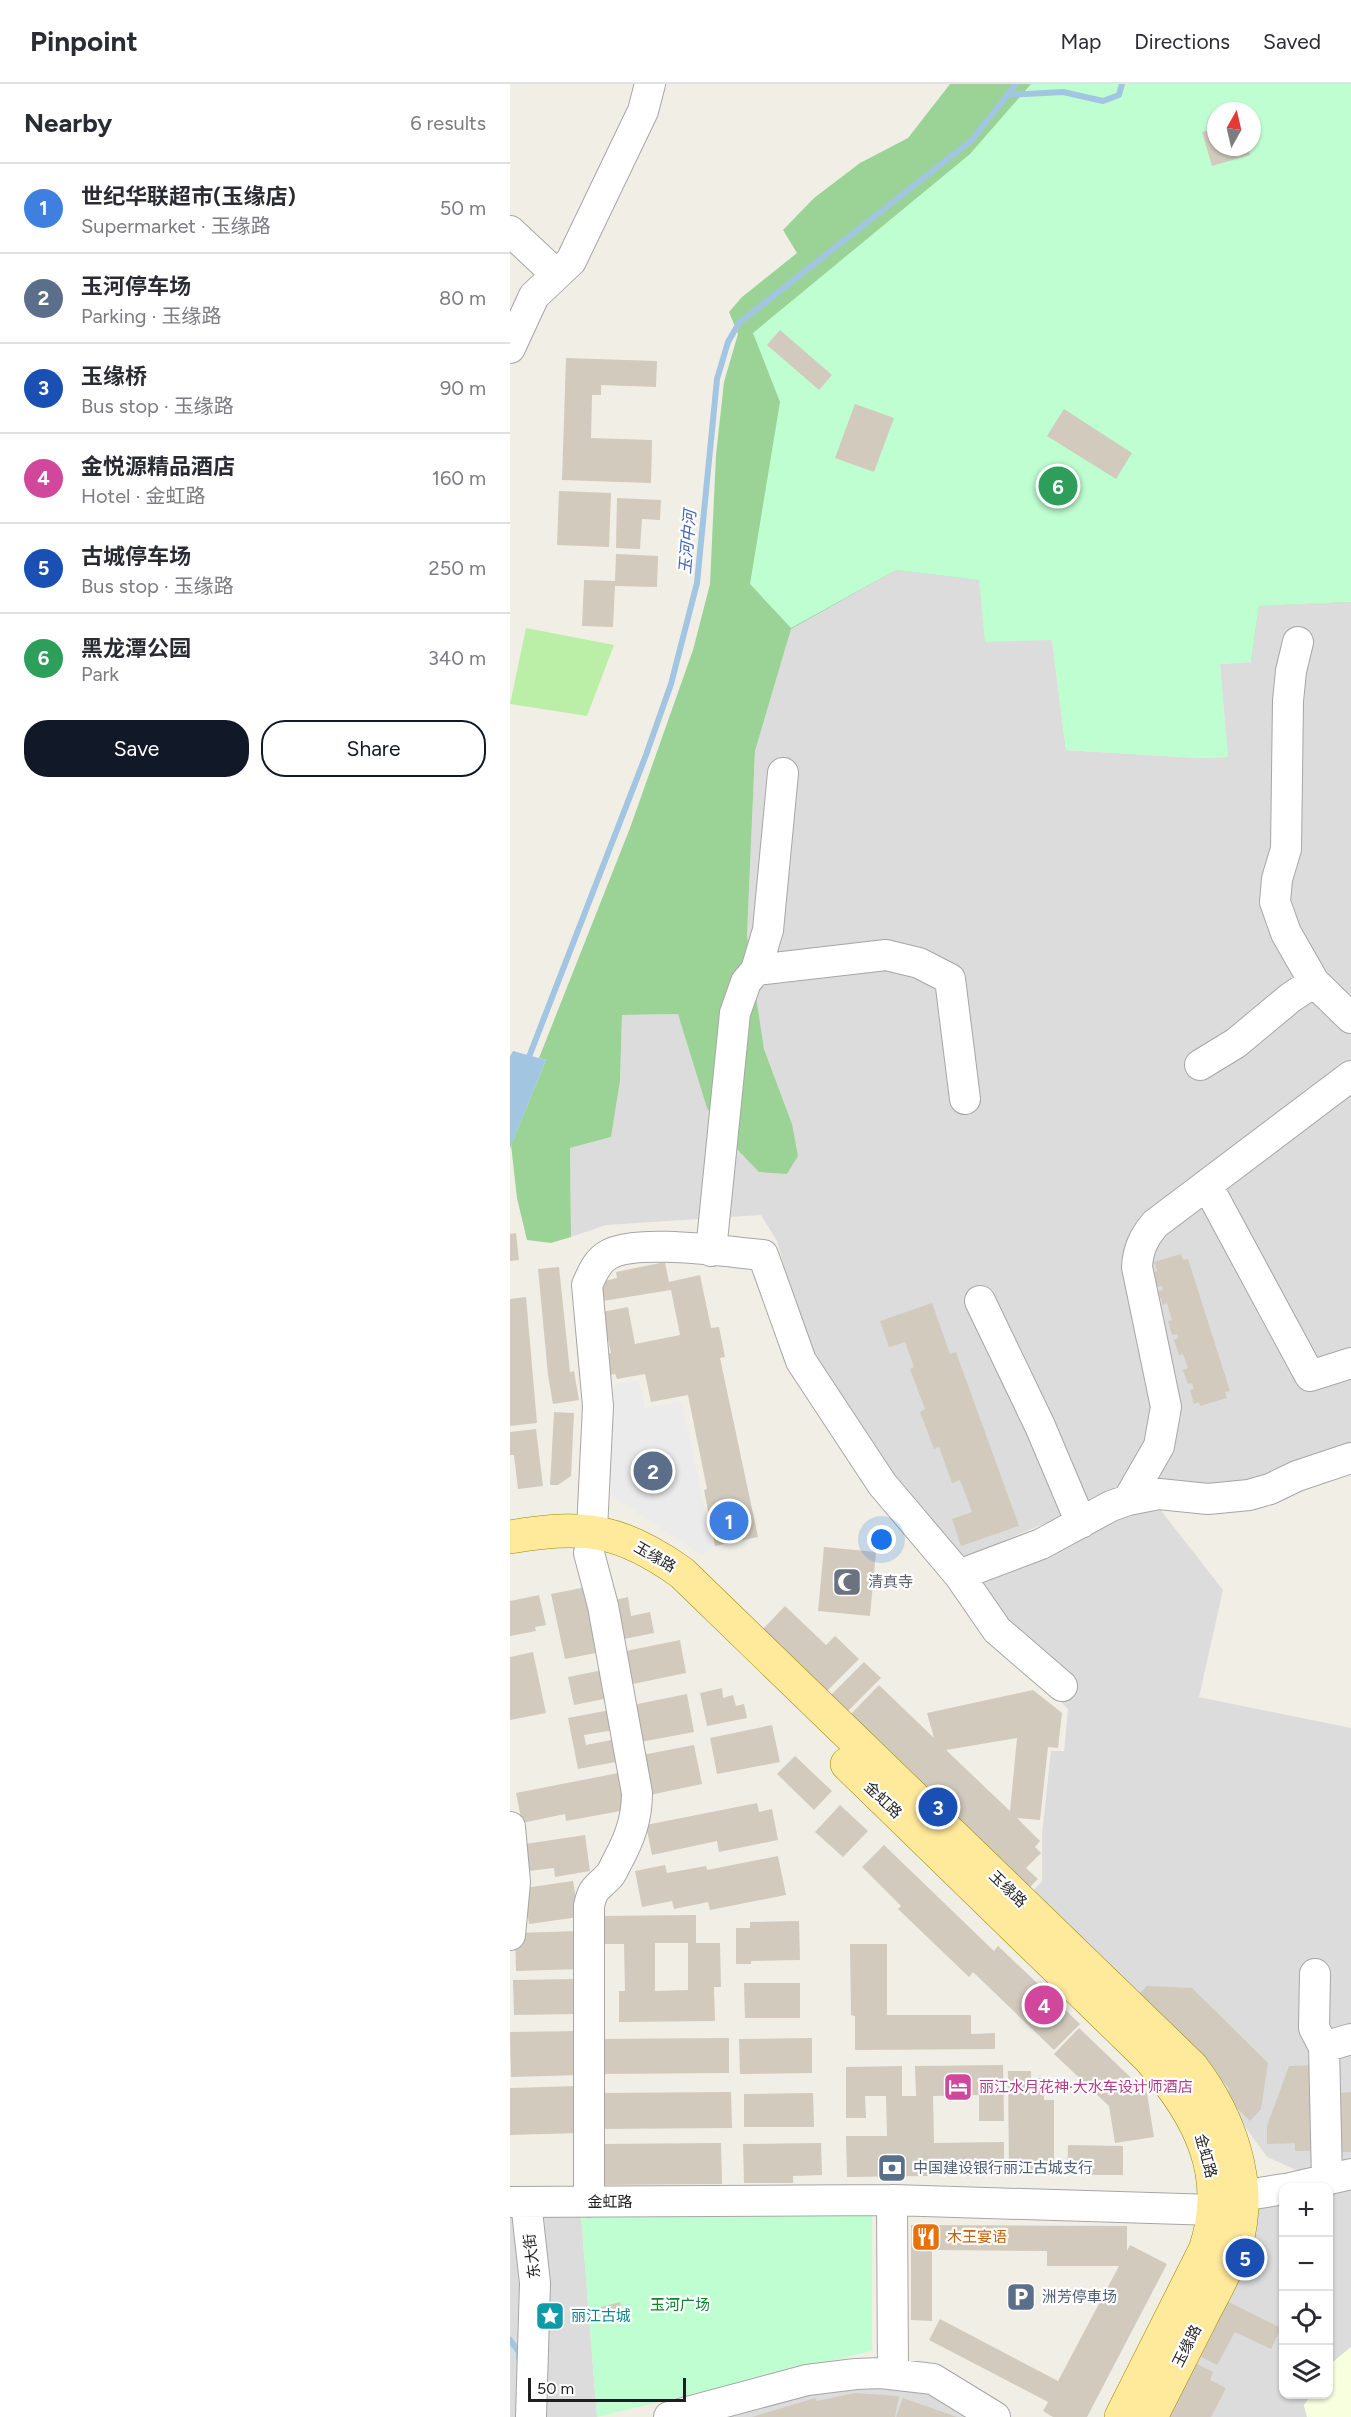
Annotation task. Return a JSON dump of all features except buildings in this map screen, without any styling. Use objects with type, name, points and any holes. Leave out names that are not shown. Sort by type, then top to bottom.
[{"type":"main road","points":[[510,1538],[542,1532],[591,1542]]},
{"type":"main road","name":"金虹路","points":[[510,1560],[563,1552],[591,1542],[668,1589],[1149,2058],[1182,2099],[1200,2131],[1211,2167],[1228,2203],[1121,2417]]},
{"type":"main road","name":"玉缘路","points":[[1151,2417],[1230,2260],[1240,2224],[1228,2203]]},
{"type":"street","points":[[510,348],[534,296],[571,261],[643,111],[650,84]]},
{"type":"street","points":[[510,231],[556,274]]},
{"type":"street","points":[[1298,642],[1291,671],[1288,701],[1286,849],[1277,879],[1275,902],[1286,933],[1314,982],[1351,1018]]},
{"type":"street","points":[[711,1251],[735,1013],[746,982],[756,970],[768,930],[783,773]]},
{"type":"street","points":[[756,970],[886,955],[919,963],[950,979],[965,1099]]},
{"type":"street","points":[[1200,1065],[1236,1043],[1314,982]]},
{"type":"street","points":[[1128,1500],[1159,1446],[1166,1407],[1137,1267],[1138,1256],[1146,1234],[1155,1224],[1351,1076]]},
{"type":"street","points":[[1207,1185],[1310,1376],[1351,1363]]},
{"type":"street","points":[[589,2202],[589,1906],[595,1889],[609,1876],[627,1843],[637,1804],[591,1542],[597,1407],[587,1285],[595,1268],[607,1255],[631,1247],[763,1255],[801,1361],[882,1484],[959,1575],[997,1630],[1062,1686]]},
{"type":"street","points":[[980,1301],[1040,1426],[1081,1523]]},
{"type":"street","points":[[959,1575],[1041,1544],[1128,1500],[1159,1494],[1208,1499],[1249,1495],[1270,1489],[1325,1465],[1351,1458]]},
{"type":"street","points":[[510,1827],[515,1882],[510,1935]]},
{"type":"street","points":[[1310,2183],[1339,2177],[1337,2043],[1314,2028],[1315,1974]]},
{"type":"street","points":[[1228,2203],[1279,2190]]},
{"type":"street","points":[[892,2200],[892,2374]]},
{"type":"street","name":"金虹路","points":[[518,2202],[892,2200],[1228,2203]]},
{"type":"street","name":"东大街","points":[[518,2202],[536,2283],[531,2417]]},
{"type":"street","points":[[669,2417],[807,2380],[856,2374],[892,2374],[933,2379],[995,2417]]},
{"type":"shaded area","points":[[896,570],[980,580],[1052,640],[1066,750],[1198,758],[1227,757],[1220,664],[1251,662],[1259,606],[1351,602],[1351,1445],[1233,1486],[1067,1514],[963,1558],[933,1532],[810,1358],[777,1241],[761,1215],[606,1225],[571,1237],[570,1148],[611,1137],[620,1080],[622,1015],[678,1014],[688,1040],[792,1124],[764,1049],[747,936],[755,751],[791,628]]},
{"type":"shaded area","points":[[639,1380],[645,1408],[682,1401],[713,1548],[701,1555],[612,1496],[606,1447],[615,1384]]},
{"type":"shaded area","points":[[1152,1499],[1223,1590],[1199,1697],[1351,1728],[1351,2166],[1307,2175],[1267,2157],[1221,2093],[1225,2088],[1031,1893],[1042,1881],[1042,1834],[1051,1751],[1064,1751],[1068,1709],[985,1628],[960,1587]]},
{"type":"shaded area","points":[[1351,2182],[1351,2347],[1333,2362],[1333,2237],[1333,2187]]},
{"type":"shaded area","points":[[1279,2198],[1279,2399],[1308,2399],[1304,2405],[1307,2417],[1157,2417],[1253,2216],[1262,2202]]},
{"type":"shaded area","name":"丽江古城","points":[[581,2215],[597,2417],[510,2417],[510,2216]]},
{"type":"shaded area","points":[[1351,2347],[1351,2417],[1307,2417],[1304,2405],[1308,2399],[1333,2399],[1333,2362]]},
{"type":"shaded area","points":[[860,2379],[927,2390],[974,2417],[700,2417]]},
{"type":"green space","points":[[950,84],[1351,84],[1351,602],[1259,606],[1251,662],[980,580],[896,570],[791,629],[755,751],[747,936],[764,1049],[792,1124],[798,1156],[787,1174],[759,1172],[732,1144],[707,1108],[678,1014],[622,1015],[620,1081],[611,1137],[570,1148],[571,1237],[551,1243],[527,1240],[517,1198],[511,1145],[546,1060],[539,1058],[630,828],[693,650],[710,584],[716,455],[724,382],[738,334],[729,312],[742,297],[797,253],[783,230],[814,198],[860,163],[908,138]]},
{"type":"green space","points":[[1031,84],[1351,84],[1351,602],[1259,606],[1251,662],[1220,664],[1228,757],[1198,758],[1066,750],[1052,640],[985,642],[979,580],[896,570],[791,628],[750,584],[780,402],[753,333],[970,154]]},
{"type":"green space","points":[[526,628],[614,645],[587,716],[510,704]]},
{"type":"green space","name":"玉河广场","points":[[872,2213],[872,2351],[597,2417],[581,2215]]},
{"type":"water","points":[[513,1051],[546,1060],[510,1148],[510,1056]]},
{"type":"waterway","name":"玉河中河","points":[[527,1062],[646,755],[671,684],[697,583],[717,379],[728,342],[739,323],[972,140],[1016,84]]},
{"type":"waterway","points":[[1007,95],[1063,92],[1103,101],[1119,95],[1122,84]]},
{"type":"waterway","name":"玉河中河","points":[[510,2340],[519,2352],[519,2358]]},
{"type":"place","name":"黑龙潭公园","points":[[1058,486]]},
{"type":"place","name":"玉河停车场","points":[[653,1471]]},
{"type":"place","name":"世纪华联超市(玉缘店)","points":[[729,1521]]},
{"type":"place","name":"清真寺","points":[[847,1582]]},
{"type":"place","name":"玉缘桥","points":[[938,1807]]},
{"type":"place","name":"金悦源精品酒店","points":[[1044,2005]]},
{"type":"place","name":"丽江水月花神·大水车设计师酒店","points":[[958,2087]]},
{"type":"place","name":"中国建设银行丽江古城支行","points":[[892,2168]]},
{"type":"place","name":"木王宴语","points":[[926,2237]]},
{"type":"place","name":"古城停车场","points":[[1245,2258]]},
{"type":"place","name":"洲芳停車场","points":[[1021,2297]]},
{"type":"place","name":"丽江古城","points":[[550,2316]]}]
